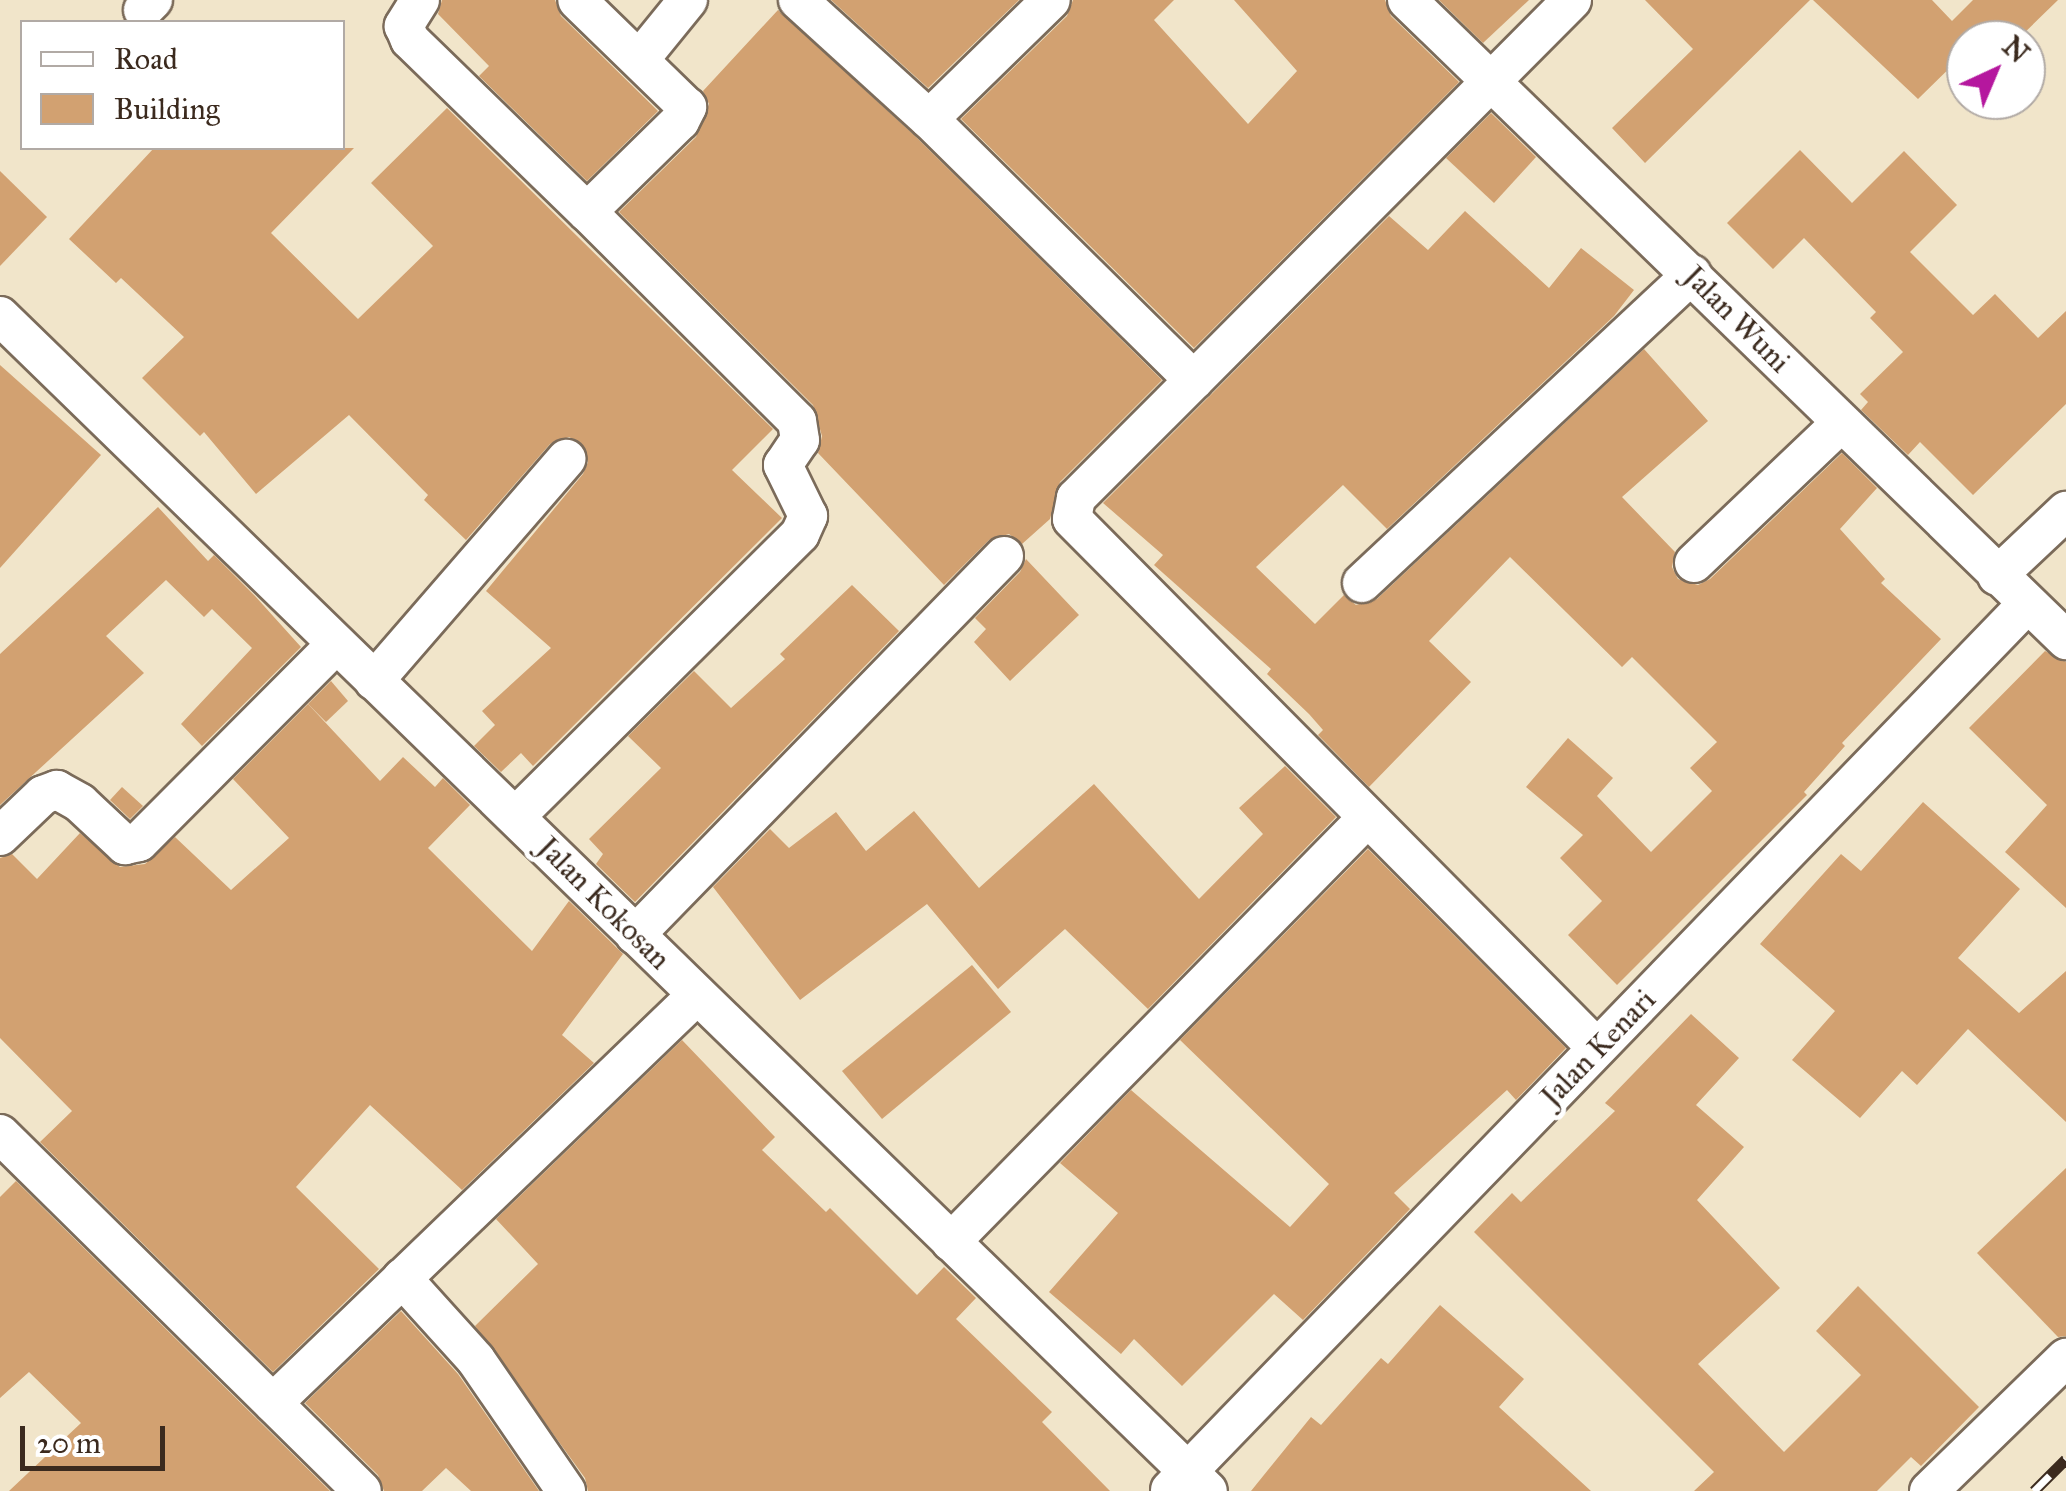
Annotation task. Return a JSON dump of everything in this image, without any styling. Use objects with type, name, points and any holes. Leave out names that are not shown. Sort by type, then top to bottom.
[{"type":"street","points":[[420,0],[404,26],[410,40],[796,420],[800,440],[782,465],[805,506],[807,522],[516,816]]},
{"type":"street","points":[[577,0],[681,96],[686,114],[586,212]]},
{"type":"street","points":[[640,59],[688,0]]},
{"type":"street","points":[[798,0],[928,119],[1194,380]]},
{"type":"street","points":[[928,119],[1051,0]]},
{"type":"street","name":"Jalan Wuni","points":[[1407,0],[2066,640]]},
{"type":"street","points":[[1572,0],[1089,484],[1072,505],[1072,519],[1597,1048]]},
{"type":"street","points":[[1362,582],[1692,274]]},
{"type":"street","name":"Jalan Kokosan","points":[[0,316],[951,1242],[1188,1485]]},
{"type":"street","points":[[1694,563],[1840,423]]},
{"type":"street","points":[[374,681],[566,459]]},
{"type":"street","points":[[1998,576],[2066,511]]},
{"type":"street","points":[[634,934],[1004,556]]},
{"type":"street","name":"Jalan Kenari","points":[[1188,1485],[1597,1048],[2027,604]]},
{"type":"street","points":[[0,836],[43,794],[57,790],[80,803],[125,845],[139,842],[336,644]]},
{"type":"street","points":[[951,1242],[1367,818]]},
{"type":"street","points":[[273,1403],[697,995]]},
{"type":"street","points":[[0,1134],[362,1491]]},
{"type":"street","points":[[402,1278],[476,1360],[566,1491]]},
{"type":"street","points":[[1929,1491],[2066,1358]]},
{"type":"building","points":[[442,0],[555,0],[561,16],[658,111],[587,181],[479,76],[489,66],[438,14]]},
{"type":"building","points":[[831,0],[1019,0],[928,88]]},
{"type":"building","points":[[1073,0],[1174,0],[1154,20],[1248,124],[1297,71],[1234,0],[1385,0],[1391,16],[1459,82],[1194,348],[961,119],[1067,16]]},
{"type":"building","points":[[1439,0],[1529,0],[1483,43]]},
{"type":"building","points":[[1645,0],[1810,0],[1645,163],[1612,128],[1693,49]]},
{"type":"building","points":[[1813,0],[1932,0],[1951,20],[1946,20],[1946,72],[1918,99]]},
{"type":"building","points":[[1973,0],[2058,0],[2038,20],[1953,20]]},
{"type":"building","points":[[778,10],[914,135],[1162,380],[1060,482],[1050,519],[1022,544],[1009,534],[989,540],[944,585],[818,453],[822,436],[813,405],[619,212],[696,137],[709,104],[703,91]]},
{"type":"building","points":[[447,108],[773,429],[732,470],[782,518],[533,766],[521,753],[501,772],[474,746],[495,725],[482,711],[551,648],[486,591],[583,474],[588,462],[581,443],[569,437],[550,444],[466,540],[424,500],[428,495],[349,415],[256,494],[204,432],[200,436],[142,378],[184,337],[121,278],[116,283],[69,239],[152,150],[354,148],[271,233],[358,319],[433,246],[371,183]]},
{"type":"building","points":[[1491,113],[1536,157],[1494,203],[1446,158]]},
{"type":"building","points":[[1800,150],[1852,203],[1904,151],[1957,205],[1910,252],[1973,315],[1995,294],[2038,338],[2066,311],[2066,404],[1973,495],[1920,442],[1908,455],[1861,410],[1868,402],[1860,394],[1903,352],[1870,318],[1876,312],[1804,238],[1773,269],[1727,223]]},
{"type":"building","points":[[0,171],[47,217],[0,266]]},
{"type":"building","points":[[1465,211],[1549,288],[1581,248],[1634,290],[1614,316],[1387,529],[1343,485],[1256,567],[1315,624],[1344,595],[1356,605],[1377,599],[1644,349],[1708,421],[1622,497],[1675,552],[1672,567],[1678,579],[1698,585],[1710,579],[1842,453],[1877,488],[1840,529],[1885,579],[1881,583],[1941,639],[1842,743],[1845,746],[1804,792],[1807,795],[1617,985],[1568,935],[1602,901],[1560,858],[1583,835],[1526,787],[1568,738],[1613,778],[1597,796],[1651,852],[1712,791],[1690,768],[1717,742],[1632,657],[1622,667],[1510,557],[1429,641],[1471,682],[1369,787],[1318,735],[1323,730],[1309,714],[1267,674],[1271,669],[1154,565],[1163,555],[1103,503],[1389,216],[1428,250]]},
{"type":"building","points":[[0,365],[101,455],[0,568]]},
{"type":"building","points":[[158,507],[208,561],[214,555],[301,647],[202,746],[181,724],[252,648],[212,609],[204,617],[166,580],[106,636],[144,673],[0,805],[0,654]]},
{"type":"building","points":[[1026,559],[1079,615],[1010,681],[974,642],[986,629],[975,618],[1020,572]]},
{"type":"building","points":[[852,585],[899,631],[635,902],[596,864],[603,854],[589,839],[661,768],[628,736],[694,671],[731,708],[785,659],[780,654]]},
{"type":"building","points":[[2045,651],[2066,662],[2066,908],[2005,852],[2047,805],[1969,728]]},
{"type":"building","points":[[331,681],[348,701],[326,722],[308,704]]},
{"type":"building","points":[[308,704],[380,781],[403,757],[435,787],[443,778],[470,805],[428,848],[532,951],[569,901],[623,954],[562,1035],[594,1063],[462,1190],[370,1105],[296,1187],[379,1269],[273,1372],[40,1142],[72,1111],[0,1038],[0,858],[12,854],[37,879],[80,833],[120,867],[145,864],[175,837],[231,890],[289,838],[233,779]]},
{"type":"building","points":[[1285,766],[1336,817],[1148,1009],[1065,929],[998,989],[927,904],[800,1000],[713,887],[770,829],[789,848],[836,812],[866,851],[914,811],[979,888],[1094,784],[1199,899],[1263,834],[1239,808]]},
{"type":"building","points":[[122,787],[143,806],[130,819],[110,800]]},
{"type":"building","points":[[1923,802],[2020,889],[1958,958],[2019,1013],[2066,971],[2066,1122],[1968,1029],[1917,1085],[1902,1071],[1860,1118],[1792,1060],[1835,1011],[1760,944],[1841,854],[1861,871]]},
{"type":"building","points":[[1368,849],[1566,1048],[1516,1100],[1507,1090],[1394,1193],[1410,1209],[1303,1320],[1274,1294],[1182,1386],[1134,1339],[1121,1354],[1049,1292],[1118,1213],[1060,1163],[1131,1090],[1290,1227],[1329,1184],[1180,1040]]},
{"type":"building","points":[[972,965],[1011,1012],[882,1119],[842,1071]]},
{"type":"building","points":[[1691,1014],[1739,1058],[1696,1105],[1744,1147],[1697,1200],[1780,1288],[1698,1364],[1784,1452],[1861,1375],[1816,1331],[1858,1286],[1979,1407],[1921,1466],[1911,1457],[1877,1491],[1694,1491],[1714,1472],[1474,1232],[1512,1193],[1521,1202],[1615,1111],[1605,1103]]},
{"type":"building","points":[[682,1040],[775,1137],[762,1150],[826,1212],[830,1208],[917,1295],[944,1267],[976,1298],[956,1319],[1052,1412],[1042,1422],[1110,1491],[588,1491],[585,1478],[475,1326],[538,1264],[496,1219]]},
{"type":"building","points":[[2066,1168],[2066,1336],[2058,1337],[1977,1253]]},
{"type":"building","points":[[16,1181],[330,1491],[9,1491],[81,1423],[29,1372],[0,1398],[0,1197]]},
{"type":"building","points":[[1440,1305],[1524,1379],[1499,1407],[1591,1491],[1251,1491],[1311,1417],[1321,1425],[1381,1358],[1388,1364]]},
{"type":"building","points":[[401,1311],[458,1374],[539,1491],[471,1491],[446,1468],[422,1491],[384,1491],[378,1475],[305,1403]]},
{"type":"railway","points":[[2034,1491],[2066,1459]]}]
